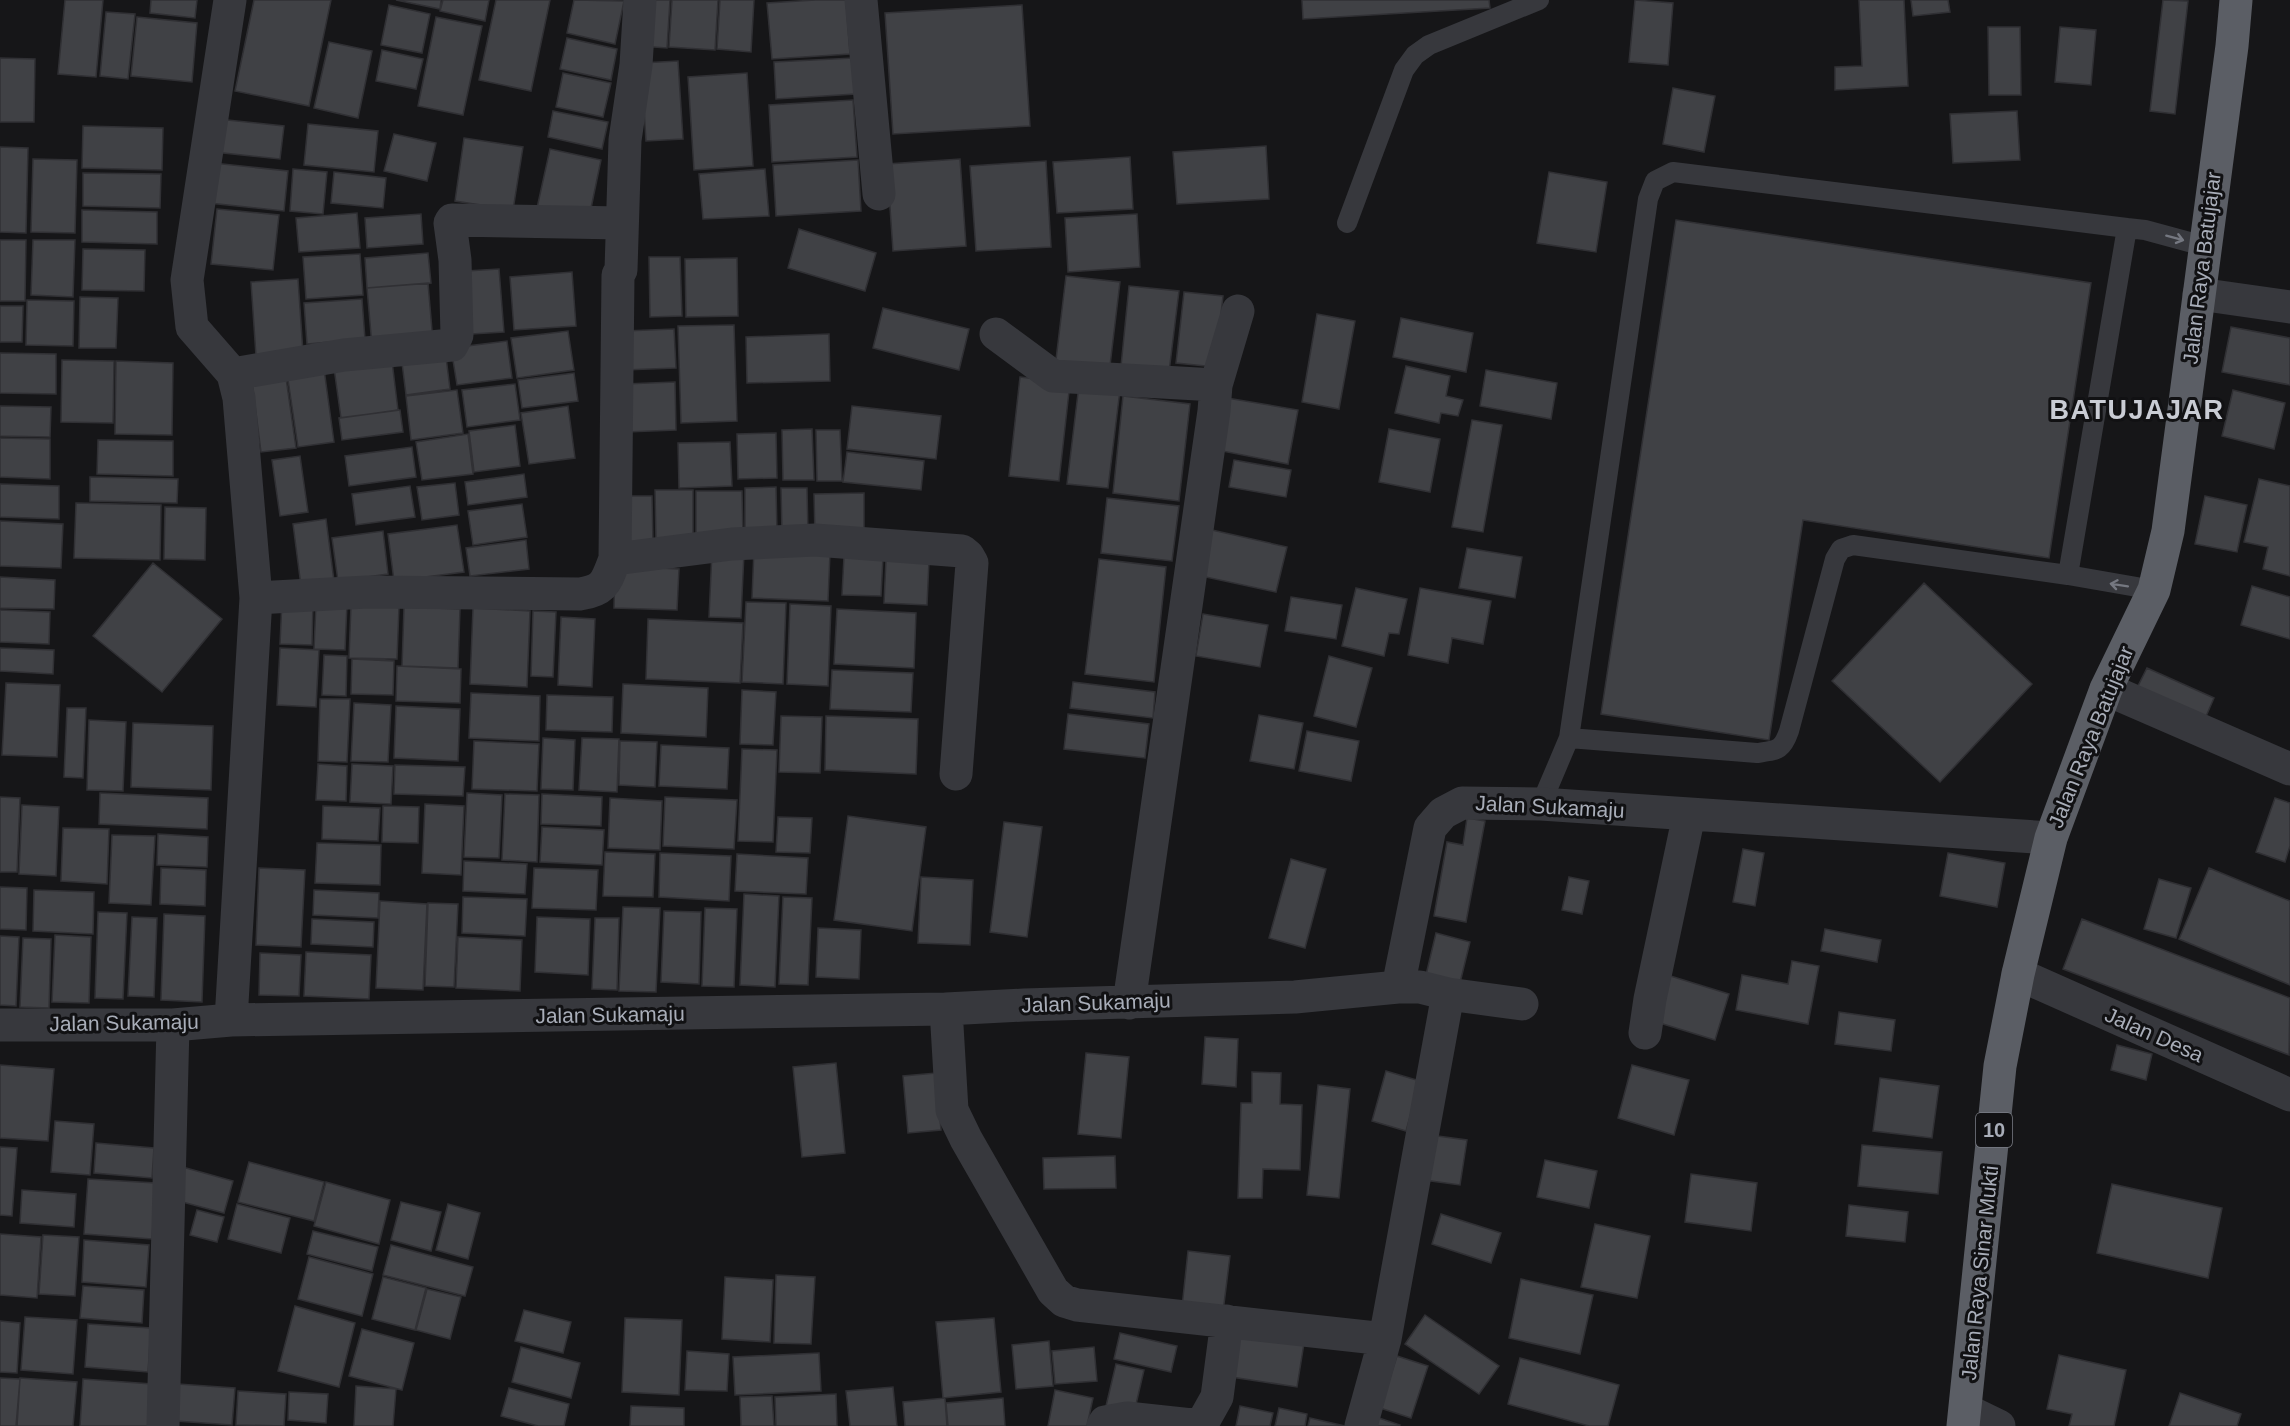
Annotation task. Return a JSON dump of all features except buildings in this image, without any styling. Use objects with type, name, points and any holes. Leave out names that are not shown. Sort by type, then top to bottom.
[{"type":"highway","name":"Jalan Raya Batujajar","points":[[2051,838],[2106,689],[2154,590],[2168,531],[2232,46],[2236,0]]},
{"type":"highway","name":"Jalan Raya Sinar Mukti","points":[[1965,1418],[2000,1066],[2018,974],[2051,838]]},
{"type":"street","points":[[230,0],[187,280],[192,327],[233,374],[239,398],[255,597],[231,1020]]},
{"type":"street","points":[[255,597],[367,592],[580,594],[600,588],[606,582],[615,559],[618,275],[621,270],[625,140],[636,65],[640,0]]},
{"type":"street","points":[[861,0],[879,194]]},
{"type":"street","points":[[233,374],[344,355],[452,345],[457,335],[455,260],[450,223],[452,220],[622,223]]},
{"type":"street","points":[[2199,294],[2290,308]]},
{"type":"street","points":[[1129,1003],[1211,435],[1216,385],[1238,310]]},
{"type":"street","points":[[996,334],[1053,376],[1216,385]]},
{"type":"street","points":[[615,559],[732,544],[815,540],[962,551],[972,563],[956,774]]},
{"type":"street","points":[[2106,689],[2290,769]]},
{"type":"street","name":"Jalan Sukamaju","points":[[0,1025],[173,1025],[231,1020],[946,1009],[1295,996],[1398,987],[1430,828],[1443,813],[1462,803],[1541,804],[2051,838]]},
{"type":"street","points":[[1645,1033],[1650,999],[1689,815]]},
{"type":"street","name":"Jalan Desa","points":[[2018,974],[2290,1095]]},
{"type":"street","points":[[1398,987],[1420,987],[1448,994],[1522,1004]]},
{"type":"street","points":[[1361,1426],[1385,1340],[1448,994]]},
{"type":"street","points":[[946,1009],[952,1110],[966,1139],[1053,1291],[1064,1301],[1077,1305],[1385,1340]]},
{"type":"street","points":[[163,1426],[173,1025]]},
{"type":"street","points":[[1103,1426],[1105,1422],[1126,1418],[1192,1425],[1203,1422],[1217,1397],[1227,1321]]},
{"type":"street","points":[[1965,1418],[1999,1426]]},
{"type":"lane","points":[[1347,223],[1404,70],[1415,55],[1429,45],[1539,0]]},
{"type":"lane","points":[[1541,804],[1569,738],[1648,199],[1655,181],[1673,171],[2127,228],[2204,246]]},
{"type":"lane","points":[[2068,575],[2127,228]]},
{"type":"lane","points":[[1569,738],[1757,753],[1778,750],[1785,743],[1789,731],[1835,559],[1841,549],[1853,545],[2068,575],[2154,590]]},
{"type":"district","name":"BATUJAJAR","points":[[2137,410]]}]
